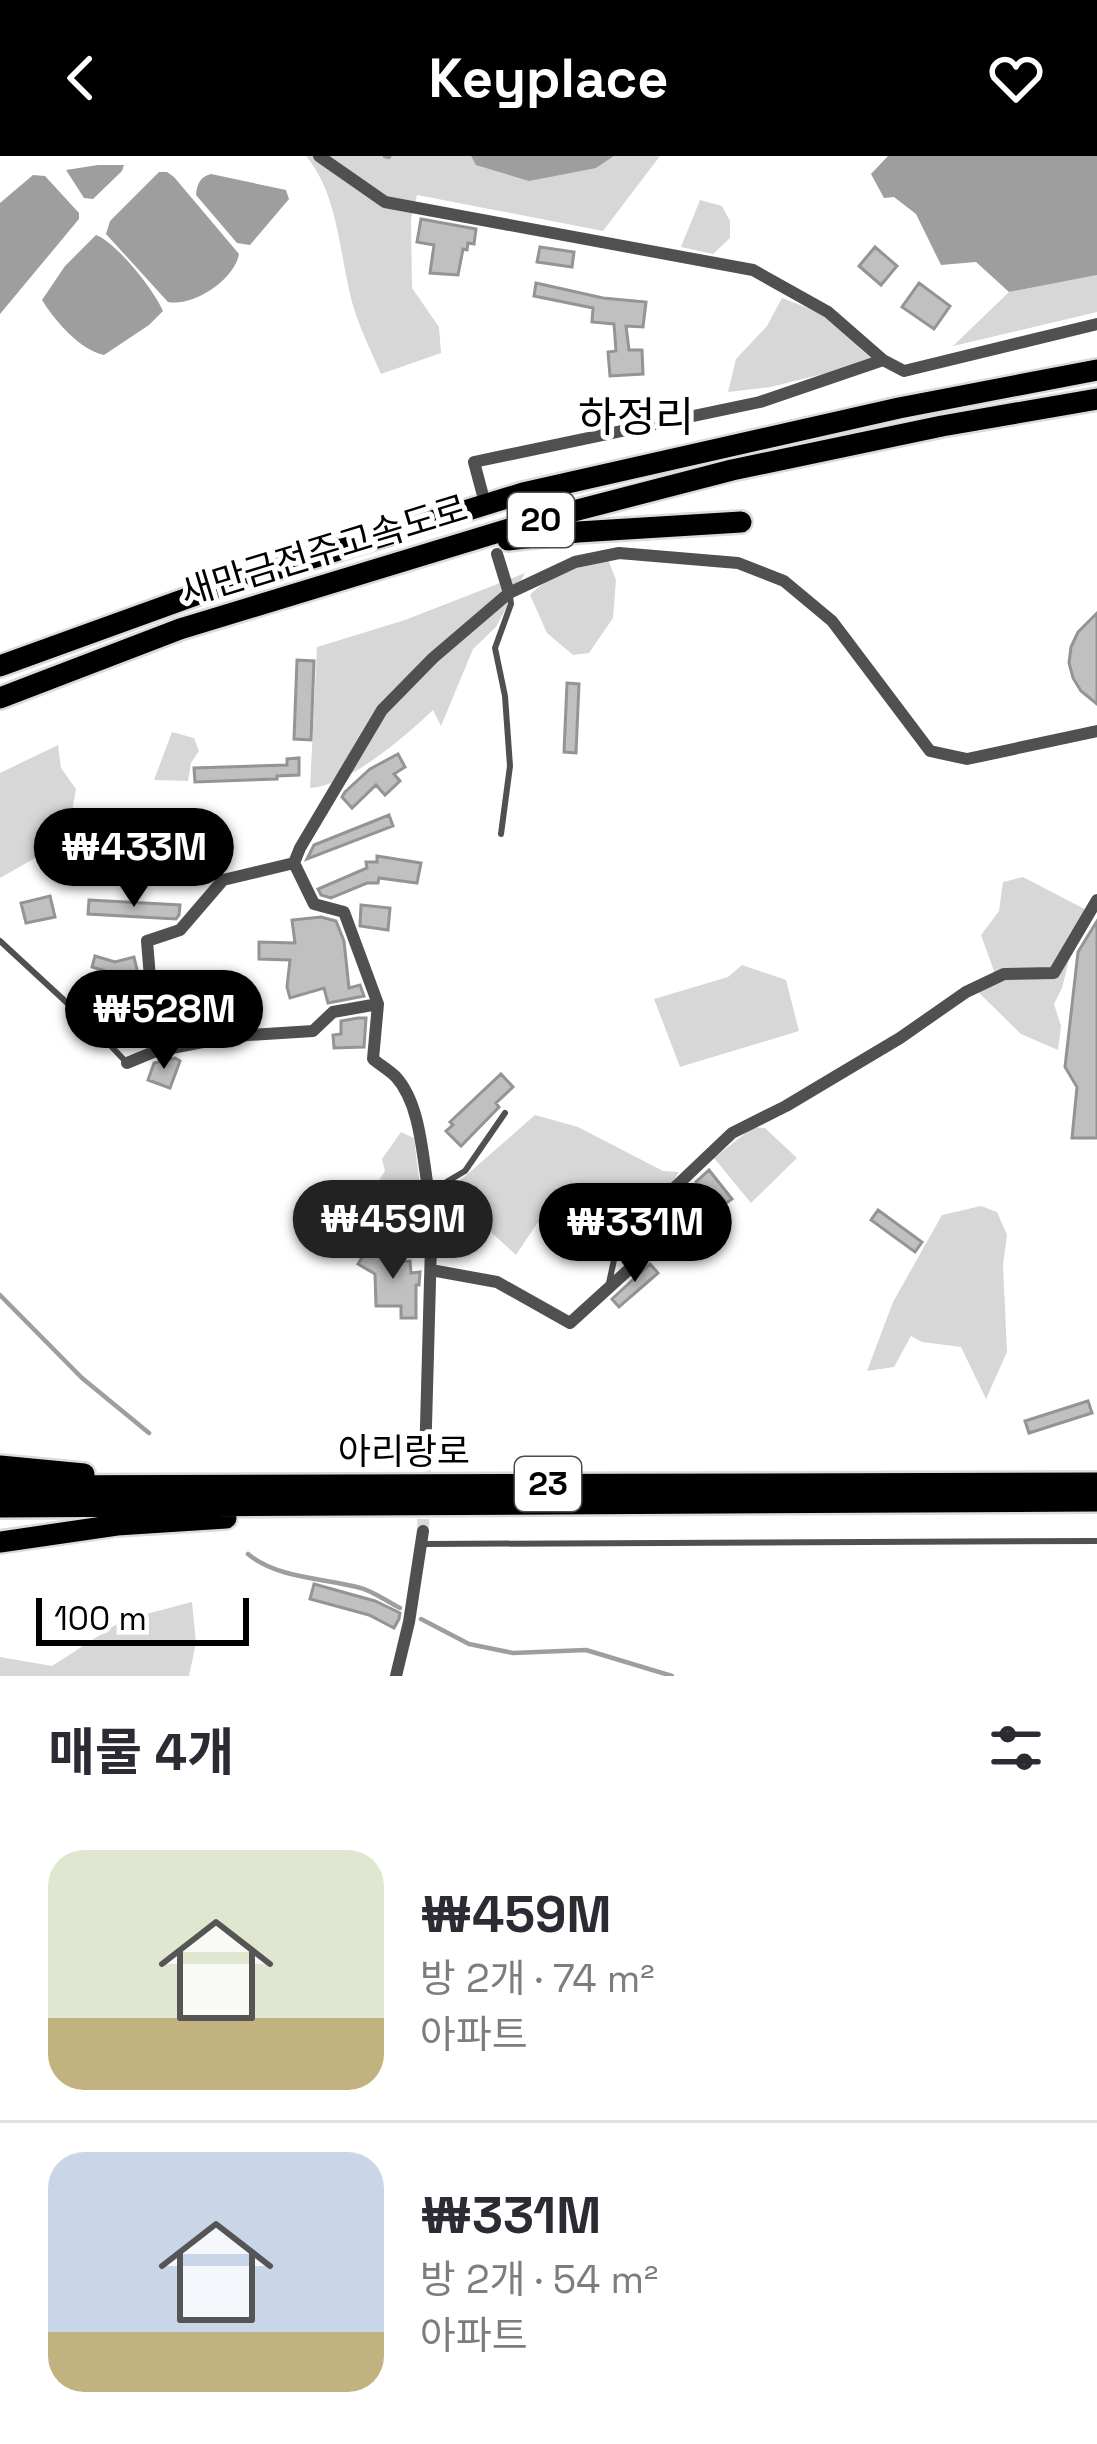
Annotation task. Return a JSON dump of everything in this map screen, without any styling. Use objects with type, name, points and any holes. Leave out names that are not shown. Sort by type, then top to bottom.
[{"type":"highway","name":"새만금전주고속도로","points":[[0,666],[218,587],[523,493],[878,412],[1097,370]]},
{"type":"highway","name":"새만금전주고속도로","points":[[0,698],[181,629],[535,521],[732,470],[942,426],[1097,400]]},
{"type":"highway","points":[[454,546],[740,522]]},
{"type":"highway","points":[[0,1466],[81,1472],[99,1484]]},
{"type":"highway","name":"아리랑로","points":[[0,1486],[1097,1483]]},
{"type":"highway","name":"아리랑로","points":[[0,1507],[1097,1501]]},
{"type":"highway","points":[[0,1542],[116,1526],[256,1516],[273,1504]]},
{"type":"street","points":[[319,156],[385,202],[753,270],[828,312],[904,371],[1097,324]]},
{"type":"street","points":[[482,492],[474,462],[760,402],[884,360]]},
{"type":"street","points":[[425,1462],[432,1209],[416,1112],[398,1079],[373,1059],[378,1004],[344,912],[314,904],[295,863],[382,710],[433,658],[509,593],[575,562],[619,553],[738,563],[784,581],[832,620],[930,751],[967,759],[1097,731]]},
{"type":"street","points":[[497,554],[509,593]]},
{"type":"street","points":[[156,1051],[147,941],[180,930],[223,880],[295,863]]},
{"type":"street","points":[[431,1270],[496,1282],[570,1322],[658,1243],[672,1190],[732,1133],[900,1038],[966,992],[1004,974],[1054,973],[1096,905]]},
{"type":"street","points":[[127,1063],[156,1051],[234,1036],[313,1031],[333,1012],[378,1004]]},
{"type":"street","points":[[396,1676],[422,1538]]},
{"type":"lane","points":[[501,834],[510,766],[506,696],[495,648],[512,604],[509,593]]},
{"type":"lane","points":[[0,941],[127,1063]]},
{"type":"lane","points":[[428,1193],[465,1171],[506,1113]]},
{"type":"lane","points":[[379,1223],[432,1238]]},
{"type":"lane","points":[[658,1243],[713,1227]]},
{"type":"lane","points":[[608,1287],[619,1237]]},
{"type":"lane","points":[[422,1538],[1097,1541]]},
{"type":"shaded area","points":[[306,156],[471,156],[477,165],[596,168],[614,156],[660,156],[603,231],[417,195],[411,219],[412,288],[439,327],[441,353],[381,374],[352,302],[332,207]]},
{"type":"shaded area","points":[[471,156],[614,156],[596,168],[529,181],[476,165]]},
{"type":"shaded area","points":[[888,156],[1097,156],[1097,275],[1009,292],[976,262],[941,265],[916,214],[894,197],[884,198],[871,174]]},
{"type":"shaded area","points":[[124,165],[93,199],[84,198],[66,170]]},
{"type":"shaded area","points":[[159,172],[174,177],[239,254],[222,281],[190,300],[168,302],[106,234],[110,221]]},
{"type":"shaded area","points":[[211,174],[286,190],[289,199],[250,245],[237,243],[196,195],[200,182]]},
{"type":"shaded area","points":[[33,175],[45,176],[79,213],[79,219],[0,314],[0,203]]},
{"type":"shaded area","points":[[700,200],[722,206],[730,221],[730,238],[713,254],[681,247]]},
{"type":"shaded area","points":[[96,235],[134,268],[163,311],[104,355],[69,334],[42,300],[65,266]]},
{"type":"shaded area","points":[[1097,275],[1097,312],[953,346],[1009,292]]},
{"type":"shaded area","points":[[782,298],[821,313],[874,361],[771,387],[728,392],[736,359],[767,326]]},
{"type":"shaded area","points":[[608,559],[616,580],[613,618],[589,653],[573,655],[547,633],[530,595],[556,576]]},
{"type":"shaded area","points":[[525,573],[496,627],[473,649],[441,726],[433,710],[358,769],[310,788],[317,647],[405,620]]},
{"type":"shaded area","points":[[172,732],[194,738],[199,751],[188,781],[154,780]]},
{"type":"shaded area","points":[[58,745],[61,768],[76,789],[70,823],[75,844],[51,849],[0,878],[0,773]]},
{"type":"shaded area","points":[[1023,877],[1094,914],[1069,960],[1054,1004],[1061,1026],[1058,1050],[1021,1034],[977,991],[994,971],[981,935],[999,911],[1003,882]]},
{"type":"shaded area","points":[[742,965],[786,980],[799,1031],[680,1067],[654,999],[728,977]]},
{"type":"shaded area","points":[[535,1115],[578,1127],[663,1171],[679,1172],[665,1194],[654,1239],[646,1241],[596,1206],[558,1192],[516,1255],[447,1192]]},
{"type":"shaded area","points":[[753,1127],[765,1128],[797,1158],[751,1203],[714,1158]]},
{"type":"shaded area","points":[[401,1132],[414,1138],[421,1194],[375,1187],[385,1171],[382,1159]]},
{"type":"shaded area","points":[[981,1206],[997,1212],[1007,1235],[1003,1265],[1007,1352],[986,1399],[961,1347],[911,1336],[894,1367],[867,1371],[893,1302],[942,1215]]},
{"type":"shaded area","points":[[192,1602],[196,1643],[189,1676],[0,1676],[0,1657],[52,1666],[123,1620]]},
{"type":"building","points":[[421,219],[476,229],[474,244],[463,249],[458,275],[430,273],[434,245],[417,242]]},
{"type":"building","points":[[540,247],[574,252],[572,267],[537,262]]},
{"type":"building","points":[[875,247],[897,266],[881,285],[859,266]]},
{"type":"building","points":[[536,283],[646,302],[643,327],[626,326],[629,350],[642,350],[643,374],[610,376],[608,352],[616,351],[614,324],[592,322],[593,308],[534,296]]},
{"type":"building","points":[[919,283],[950,306],[934,329],[902,307]]},
{"type":"building","points":[[1097,613],[1097,704],[1081,691],[1069,663],[1078,632]]},
{"type":"building","points":[[297,660],[314,661],[311,740],[294,739]]},
{"type":"building","points":[[567,683],[579,684],[576,753],[564,752]]},
{"type":"building","points":[[398,754],[405,767],[394,774],[400,781],[385,795],[376,785],[352,808],[342,797],[345,792],[370,769]]},
{"type":"building","points":[[299,758],[299,775],[195,782],[194,768],[287,765],[287,759]]},
{"type":"building","points":[[389,815],[393,826],[307,859],[314,845]]},
{"type":"building","points":[[377,856],[421,863],[417,883],[379,878],[378,883],[331,898],[321,895],[318,889],[367,868],[366,862],[377,862]]},
{"type":"building","points":[[50,896],[55,917],[26,923],[21,903]]},
{"type":"building","points":[[89,900],[180,905],[179,915],[176,919],[88,914]]},
{"type":"building","points":[[361,905],[390,908],[388,930],[360,926]]},
{"type":"building","points":[[321,917],[336,921],[344,941],[349,988],[360,985],[364,996],[328,1003],[324,988],[290,998],[290,960],[259,959],[259,942],[295,943],[292,920]]},
{"type":"building","points":[[1097,921],[1097,1138],[1072,1138],[1077,1087],[1065,1067],[1078,952]]},
{"type":"building","points":[[95,956],[115,962],[134,957],[140,982],[111,995],[105,971],[92,967]]},
{"type":"building","points":[[162,997],[205,1000],[206,1020],[173,1021],[174,1037],[166,1038]]},
{"type":"building","points":[[366,1018],[364,1047],[334,1048],[333,1035],[341,1034],[341,1021]]},
{"type":"building","points":[[180,1061],[170,1088],[148,1080],[154,1063]]},
{"type":"building","points":[[501,1074],[513,1087],[461,1146],[446,1131],[453,1125],[450,1122]]},
{"type":"building","points":[[709,1170],[732,1199],[710,1214],[700,1200],[707,1195],[696,1182]]},
{"type":"building","points":[[878,1210],[922,1242],[915,1252],[871,1220]]},
{"type":"building","points":[[578,1211],[594,1219],[597,1214],[616,1225],[601,1251],[592,1246],[589,1250],[566,1231]]},
{"type":"building","points":[[369,1246],[395,1262],[410,1261],[411,1273],[420,1272],[416,1318],[401,1318],[401,1306],[376,1306],[375,1274],[358,1264]]},
{"type":"building","points":[[650,1264],[658,1273],[619,1307],[612,1299]]},
{"type":"building","points":[[1088,1401],[1092,1413],[1029,1433],[1025,1421]]},
{"type":"building","points":[[314,1584],[375,1601],[400,1613],[399,1619],[394,1628],[369,1615],[310,1599]]},
{"type":"waterway","points":[[385,156],[389,157]]},
{"type":"waterway","points":[[0,1295],[82,1378],[149,1433]]},
{"type":"waterway","points":[[248,1554],[286,1573],[363,1588],[400,1608]]},
{"type":"waterway","points":[[421,1619],[469,1644],[513,1653],[586,1650],[672,1676]]},
{"type":"tunnel","points":[[423,1531],[425,1462]]},
{"type":"district","name":"하정리","points":[[636,417]]}]
